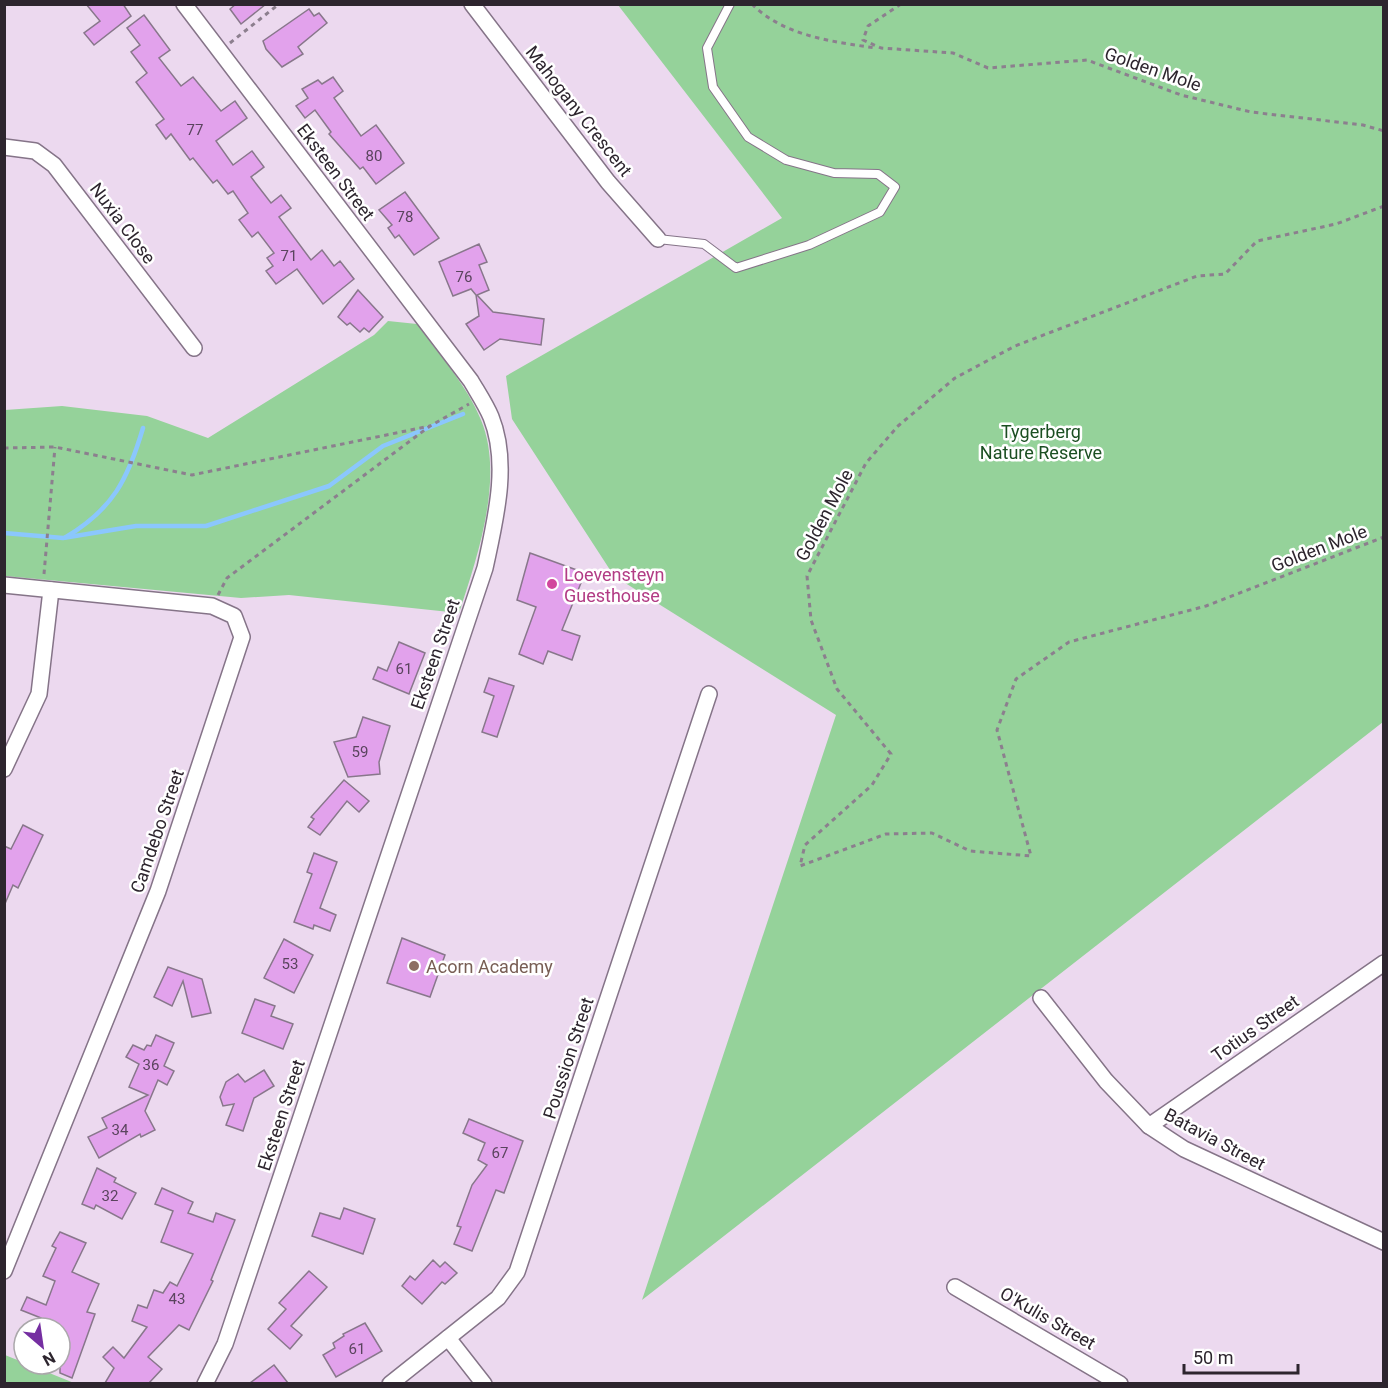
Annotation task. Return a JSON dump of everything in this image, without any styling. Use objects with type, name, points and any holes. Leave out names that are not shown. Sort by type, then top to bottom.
[{"type":"street","name":"Eksteen Street","points":[[184,4],[481,397],[492,418],[498,445],[500,475],[495,523],[485,568],[225,1344],[205,1383]]},
{"type":"street","name":"Mahogany Crescent","points":[[472,4],[608,182],[658,239]]},
{"type":"street","name":"Nuxia Close","points":[[4,147],[35,151],[54,165],[194,348]]},
{"type":"street","name":"Camdebo Street","points":[[4,585],[212,606],[228,611],[240,627],[242,637],[158,891],[4,1271]]},
{"type":"street","points":[[4,769],[39,694],[47,589]]},
{"type":"street","name":"Poussion Street","points":[[390,1383],[498,1298],[517,1272],[709,694]]},
{"type":"street","name":"Totius Street","points":[[1149,1126],[1383,963]]},
{"type":"street","name":"Batavia Street","points":[[1041,998],[1106,1081],[1149,1126],[1184,1149],[1383,1242]]},
{"type":"street","name":"O'Kulis Street","points":[[955,1287],[1120,1383]]},
{"type":"street","points":[[448,1338],[484,1383]]},
{"type":"lane","points":[[658,239],[704,244],[736,268],[809,245],[880,212],[895,187],[878,174],[834,173],[786,160],[748,137],[714,87],[707,48],[730,4]]},
{"type":"path","points":[[220,51],[279,4]]},
{"type":"path","name":"Golden Mole","points":[[752,4],[760,12],[814,39],[881,48],[953,53],[988,68],[1087,60],[1181,95],[1251,112],[1363,125],[1383,131]]},
{"type":"path","points":[[881,48],[863,40],[868,26],[901,4]]},
{"type":"path","name":"Golden Mole","points":[[1383,206],[1336,224],[1257,241],[1226,274],[1197,276],[1015,346],[955,378],[898,426],[866,463],[807,576],[811,620],[837,689],[891,754],[872,785],[805,845],[800,866],[886,834],[932,833],[970,851],[1031,856],[997,730],[1016,679],[1069,642],[1206,606],[1383,537]]},
{"type":"path","points":[[212,606],[227,578],[430,426],[481,397]]},
{"type":"path","points":[[4,448],[55,447],[192,475],[430,426]]},
{"type":"path","points":[[47,589],[55,447]]},
{"type":"green space","name":"Tygerberg Nature Reserve","points":[[618,5],[1383,5],[1383,722],[642,1300],[836,715],[614,576],[512,419],[506,376],[782,218]]},
{"type":"green space","points":[[388,321],[417,324],[468,395],[481,420],[488,442],[490,466],[486,517],[459,613],[289,595],[241,598],[5,576],[5,410],[62,406],[147,416],[208,438],[374,335]]},
{"type":"green space","points":[[5,1355],[12,1358],[12,1376],[57,1376],[74,1383],[5,1383]]},
{"type":"building","points":[[86,4],[123,4],[131,16],[94,45],[84,33],[100,21]]},
{"type":"building","points":[[236,4],[266,4],[241,24],[230,9]]},
{"type":"building","points":[[309,9],[314,16],[319,13],[327,23],[298,47],[303,54],[282,67],[266,49],[263,41]]},
{"type":"building","points":[[144,15],[170,50],[159,58],[181,86],[193,77],[221,111],[235,101],[247,118],[216,141],[233,165],[252,151],[264,167],[251,177],[271,203],[281,195],[291,208],[279,217],[311,260],[322,250],[334,266],[340,261],[354,279],[323,304],[297,269],[276,284],[266,271],[273,266],[267,258],[274,253],[258,232],[252,237],[239,220],[248,213],[233,191],[228,194],[217,180],[213,183],[193,158],[190,160],[171,134],[166,139],[156,125],[164,119],[136,82],[147,73],[131,52],[140,45],[127,28]]},
{"type":"building","points":[[333,77],[343,91],[334,98],[361,136],[376,125],[404,163],[376,184],[363,167],[360,169],[329,134],[331,132],[315,110],[305,118],[296,106],[308,98],[302,89],[318,80],[322,84]]},
{"type":"building","points":[[405,192],[439,238],[414,255],[399,235],[395,238],[388,228],[392,225],[379,210]]},
{"type":"building","points":[[479,244],[487,262],[479,265],[489,290],[477,295],[493,312],[544,319],[541,345],[500,339],[484,350],[466,324],[479,316],[476,295],[471,289],[453,296],[439,262]]},
{"type":"building","points":[[358,290],[383,317],[369,332],[364,328],[360,332],[350,323],[347,325],[338,317]]},
{"type":"building","points":[[530,553],[585,573],[562,630],[580,636],[572,660],[548,651],[543,664],[519,654],[536,607],[517,600]]},
{"type":"building","points":[[399,642],[425,653],[409,694],[373,679],[378,667],[387,671]]},
{"type":"building","points":[[489,678],[514,686],[497,737],[482,732],[494,696],[484,692]]},
{"type":"building","points":[[363,717],[390,726],[379,762],[380,774],[348,777],[334,742],[356,737]]},
{"type":"building","points":[[344,780],[369,801],[359,812],[347,801],[320,835],[308,827],[314,819],[311,817]]},
{"type":"building","points":[[23,825],[43,835],[18,888],[13,885],[4,906],[4,846],[11,849]]},
{"type":"building","points":[[314,853],[337,862],[320,908],[336,915],[330,931],[314,925],[313,929],[294,922],[312,874],[307,872]]},
{"type":"building","name":"Acorn Academy","points":[[402,938],[445,955],[430,997],[387,983]]},
{"type":"building","points":[[284,939],[313,955],[294,993],[264,978]]},
{"type":"building","points":[[168,967],[202,979],[211,1013],[192,1017],[183,981],[172,1006],[154,997]]},
{"type":"building","points":[[255,999],[275,1006],[271,1016],[293,1024],[283,1049],[242,1033]]},
{"type":"building","points":[[156,1035],[174,1043],[164,1066],[174,1071],[167,1085],[158,1080],[145,1111],[155,1130],[141,1137],[140,1134],[99,1158],[88,1137],[107,1128],[102,1118],[148,1095],[129,1087],[139,1064],[126,1057],[133,1045],[144,1050],[147,1045],[151,1046]]},
{"type":"building","points":[[264,1070],[274,1086],[254,1098],[243,1131],[226,1125],[234,1104],[223,1106],[220,1097],[226,1082],[238,1074],[245,1082]]},
{"type":"building","points":[[469,1119],[523,1141],[504,1193],[496,1190],[472,1251],[454,1244],[461,1227],[457,1226],[472,1185],[487,1165],[478,1160],[485,1143],[463,1133]]},
{"type":"building","points":[[97,1168],[116,1178],[114,1182],[136,1193],[122,1219],[96,1205],[94,1209],[82,1204]]},
{"type":"building","points":[[162,1188],[193,1202],[188,1213],[213,1222],[216,1213],[235,1220],[211,1280],[213,1281],[189,1330],[179,1325],[148,1357],[162,1369],[149,1383],[105,1383],[114,1368],[103,1357],[113,1347],[124,1358],[147,1327],[132,1321],[138,1305],[147,1308],[154,1290],[163,1293],[170,1282],[177,1286],[193,1254],[161,1242],[173,1211],[155,1204]]},
{"type":"building","points":[[344,1208],[375,1219],[363,1254],[312,1236],[320,1213],[340,1219]]},
{"type":"building","points":[[60,1232],[86,1243],[72,1272],[99,1284],[87,1312],[95,1314],[72,1378],[67,1376],[72,1376],[72,1316],[36,1316],[21,1310],[27,1297],[46,1305],[55,1281],[43,1276],[56,1248],[52,1246]]},
{"type":"building","points":[[433,1260],[440,1267],[445,1262],[457,1273],[445,1284],[442,1282],[422,1304],[402,1286],[410,1276],[415,1280]]},
{"type":"building","points":[[309,1271],[327,1287],[291,1326],[302,1335],[290,1349],[268,1329],[286,1309],[279,1303]]},
{"type":"building","points":[[365,1323],[382,1351],[336,1377],[323,1355],[335,1348],[333,1343],[344,1336],[343,1334]]},
{"type":"building","points":[[274,1365],[288,1383],[250,1383]]},
{"type":"waterway","points":[[4,533],[63,538],[136,526],[206,526],[329,486],[383,446],[463,414]]},
{"type":"waterway","points":[[66,537],[107,504],[124,478],[143,428]]},
{"type":"place","name":"Loevensteyn Guesthouse","points":[[552,584]]},
{"type":"place","name":"Acorn Academy","points":[[414,966]]}]
